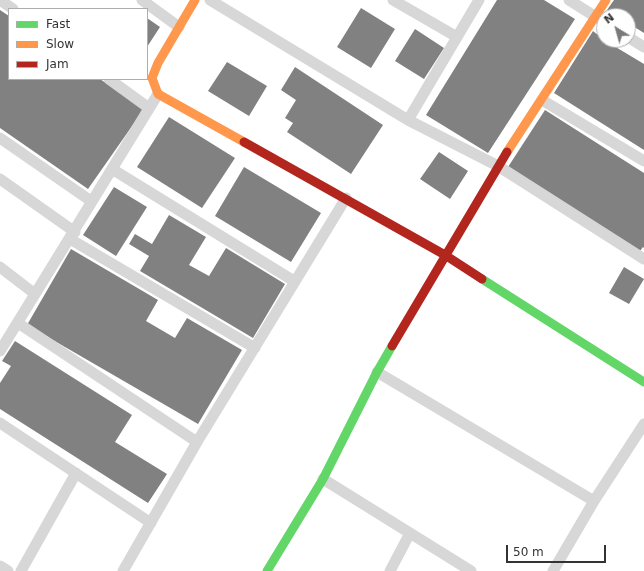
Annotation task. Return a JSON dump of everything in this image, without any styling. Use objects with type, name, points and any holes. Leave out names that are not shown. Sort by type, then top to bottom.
[{"type":"street","points":[[0,0],[11,8]]},
{"type":"street","points":[[142,0],[179,27]]},
{"type":"street","points":[[195,0],[158,63],[152,78],[158,94],[346,198],[444,255],[644,382]]},
{"type":"street","points":[[210,0],[408,120],[498,166],[644,259]]},
{"type":"street","points":[[393,0],[457,37]]},
{"type":"street","points":[[408,120],[479,0]]},
{"type":"street","points":[[569,0],[596,17]]},
{"type":"street","points":[[267,571],[323,479],[377,372],[444,255],[498,166],[542,100],[596,25]]},
{"type":"street","points":[[110,80],[149,108]]},
{"type":"street","points":[[0,351],[158,94]]},
{"type":"street","points":[[542,100],[644,161]]},
{"type":"street","points":[[0,138],[91,202]]},
{"type":"street","points":[[112,169],[294,281]]},
{"type":"street","points":[[0,179],[72,236],[255,348]]},
{"type":"street","points":[[123,571],[294,281],[346,198]]},
{"type":"street","points":[[0,267],[35,294]]},
{"type":"street","points":[[18,323],[198,442]]},
{"type":"street","points":[[377,372],[594,501]]},
{"type":"street","points":[[0,423],[151,523]]},
{"type":"street","points":[[553,571],[594,501],[644,424]]},
{"type":"street","points":[[21,571],[76,473]]},
{"type":"street","points":[[323,479],[471,571]]},
{"type":"street","points":[[390,571],[410,533]]},
{"type":"street","points":[[0,566],[8,571]]},
{"type":"building","points":[[497,0],[544,0],[575,19],[488,153],[426,115]]},
{"type":"building","points":[[614,0],[644,0],[644,33],[636,28],[636,8],[608,8]]},
{"type":"building","points":[[361,8],[395,29],[371,68],[337,47]]},
{"type":"building","points":[[0,10],[8,15],[8,80],[101,80],[144,109],[88,189],[0,128]]},
{"type":"building","points":[[148,19],[160,27],[148,45]]},
{"type":"building","points":[[415,29],[444,48],[424,79],[395,61]]},
{"type":"building","points":[[593,31],[596,33],[596,48],[617,48],[644,64],[644,150],[554,93]]},
{"type":"building","points":[[227,62],[267,86],[249,116],[208,91]]},
{"type":"building","points":[[295,67],[383,125],[351,174],[287,132],[293,123],[285,118],[296,100],[281,90]]},
{"type":"building","points":[[545,110],[644,173],[644,248],[643,247],[640,251],[508,167]]},
{"type":"building","points":[[169,117],[235,158],[202,208],[137,167]]},
{"type":"building","points":[[439,152],[468,171],[450,199],[420,179]]},
{"type":"building","points":[[244,167],[321,213],[291,262],[215,216]]},
{"type":"building","points":[[114,187],[147,207],[116,256],[83,235]]},
{"type":"building","points":[[169,215],[206,237],[189,265],[209,276],[226,248],[285,284],[253,338],[140,271],[149,256],[129,244],[135,234],[152,244]]},
{"type":"building","points":[[71,249],[158,300],[146,321],[175,338],[187,318],[242,350],[198,424],[27,325]]},
{"type":"building","points":[[624,267],[644,279],[629,304],[609,293]]},
{"type":"building","points":[[15,341],[132,415],[115,442],[167,474],[148,503],[0,409],[0,383],[11,366],[2,361]]},
{"type":"traffic: fast","points":[[482,279],[644,382]]},
{"type":"traffic: fast","points":[[267,571],[323,479],[377,372],[392,346]]},
{"type":"traffic: slow","points":[[195,0],[158,63],[152,78],[158,94],[244,142]]},
{"type":"traffic: slow","points":[[507,152],[606,0]]},
{"type":"traffic: jam","points":[[244,142],[445,255],[482,279]]},
{"type":"traffic: jam","points":[[392,346],[507,152]]}]
